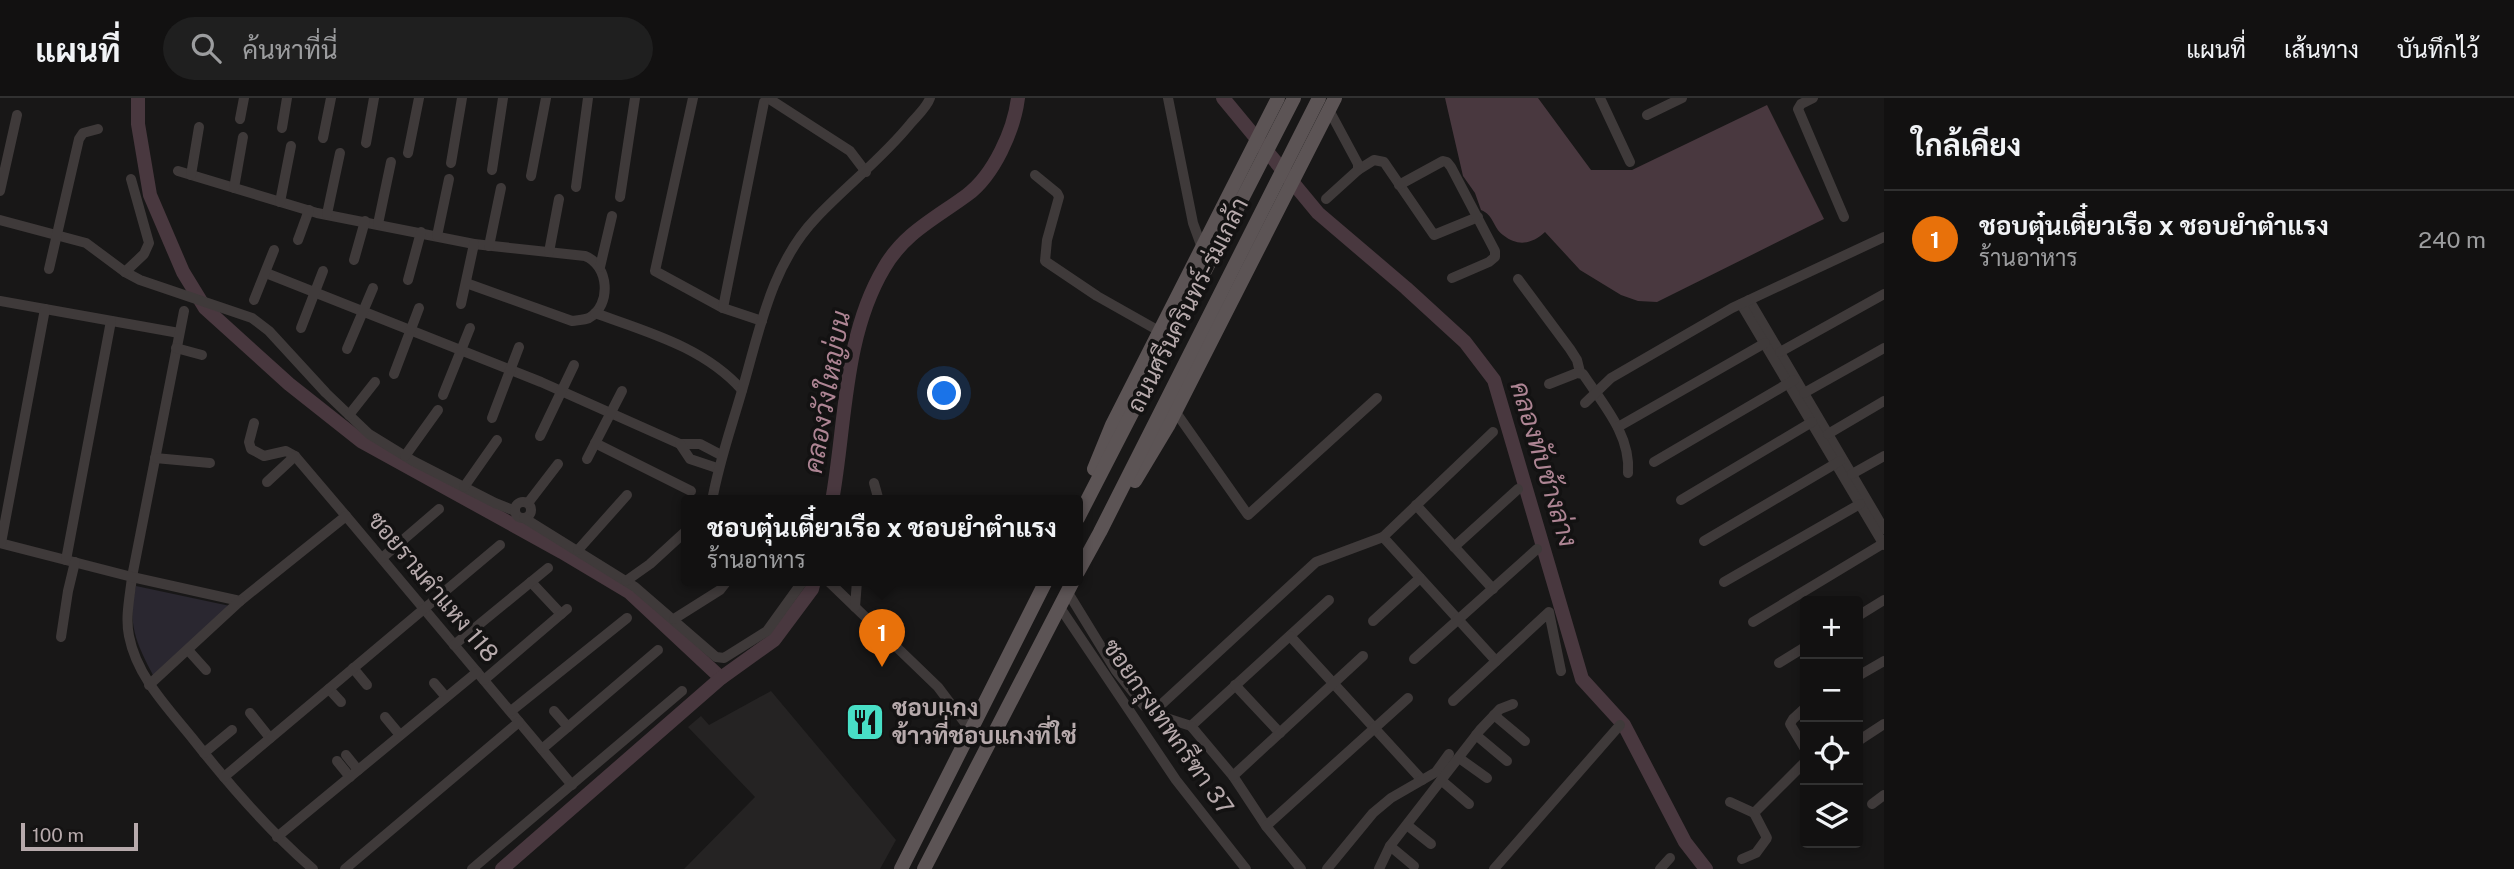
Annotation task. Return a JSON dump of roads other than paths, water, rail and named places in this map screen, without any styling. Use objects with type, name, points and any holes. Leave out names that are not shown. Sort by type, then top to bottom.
[{"type":"main road","name":"ถนนศรีนครินทร์-ร่มเกล้า","points":[[1083,503],[1112,425],[1201,245],[1278,98]]},
{"type":"main road","name":"ถนนศรีนครินทร์-ร่มเกล้า","points":[[1083,506],[1294,98]]},
{"type":"main road","name":"ถนนศรีนครินทร์-ร่มเกล้า","points":[[1083,563],[1319,98]]},
{"type":"main road","name":"ถนนศรีนครินทร์-ร่มเกล้า","points":[[1100,532],[1141,471],[1175,411],[1332,104]]},
{"type":"main road","points":[[901,869],[1044,586]]},
{"type":"main road","points":[[924,869],[1070,586]]},
{"type":"street","points":[[240,119],[244,98]]},
{"type":"street","points":[[282,128],[287,98]]},
{"type":"street","points":[[323,138],[331,98]]},
{"type":"street","points":[[366,143],[374,98]]},
{"type":"street","points":[[408,153],[419,98]]},
{"type":"street","points":[[451,163],[462,98]]},
{"type":"street","points":[[492,170],[503,98]]},
{"type":"street","points":[[531,176],[546,98]]},
{"type":"street","points":[[576,187],[588,98]]},
{"type":"street","points":[[620,197],[635,98]]},
{"type":"street","points":[[693,98],[654,271],[723,308],[762,321]]},
{"type":"street","points":[[713,495],[721,456],[767,300],[788,254],[815,218],[866,172],[906,130],[930,98]]},
{"type":"street","points":[[1168,98],[1193,223],[1201,245]]},
{"type":"street","points":[[1647,115],[1682,98]]},
{"type":"street","points":[[1813,98],[1801,104],[1798,109],[1844,217]]},
{"type":"street","points":[[1604,99],[1630,162]]},
{"type":"street","points":[[723,308],[766,100],[850,152],[866,172]]},
{"type":"street","points":[[1332,104],[1358,164],[1358,170]]},
{"type":"street","points":[[0,191],[17,115]]},
{"type":"street","points":[[191,175],[199,127]]},
{"type":"street","points":[[49,269],[80,135],[98,129]]},
{"type":"street","points":[[234,188],[243,137]]},
{"type":"street","points":[[280,202],[291,146]]},
{"type":"street","points":[[327,215],[340,153]]},
{"type":"street","points":[[1326,198],[1358,170],[1379,159],[1384,162],[1434,235],[1478,217]]},
{"type":"street","points":[[1399,185],[1443,161],[1447,162],[1495,251],[1495,257],[1489,262],[1452,278]]},
{"type":"street","points":[[378,224],[391,162]]},
{"type":"street","points":[[178,171],[327,215],[474,244],[585,256],[593,259],[600,267],[606,288],[595,313],[588,318],[572,321],[466,282]]},
{"type":"street","points":[[1035,174],[1057,192],[1059,197],[1046,240],[1045,261],[1097,296],[1159,331]]},
{"type":"street","points":[[125,272],[144,254],[149,243],[131,179]]},
{"type":"street","points":[[437,236],[449,179]]},
{"type":"street","points":[[489,246],[501,188]]},
{"type":"street","points":[[549,252],[559,199]]},
{"type":"street","points":[[298,240],[309,210]]},
{"type":"street","points":[[600,267],[612,216]]},
{"type":"street","points":[[0,220],[56,234],[95,248],[125,272],[170,290],[243,313],[269,331],[326,393],[369,434],[405,456],[519,514],[578,550],[626,581],[674,619],[713,655],[724,658],[767,631],[799,586]]},
{"type":"street","points":[[354,260],[365,222]]},
{"type":"street","points":[[408,280],[422,232]]},
{"type":"street","points":[[1585,403],[1611,378],[1745,302],[1883,239]]},
{"type":"street","points":[[461,304],[474,244]]},
{"type":"street","points":[[254,300],[274,250]]},
{"type":"street","points":[[301,328],[323,271]]},
{"type":"street","points":[[266,273],[561,391],[680,444],[700,444],[721,456]]},
{"type":"street","points":[[1518,279],[1570,349],[1580,372],[1618,427],[1627,450],[1628,472]]},
{"type":"street","points":[[348,349],[373,288]]},
{"type":"street","points":[[1780,352],[1884,294]]},
{"type":"street","points":[[0,301],[179,333]]},
{"type":"street","points":[[1745,302],[1765,343],[1804,393],[1829,434],[1860,504],[1884,544],[1753,622]]},
{"type":"street","points":[[1745,302],[1780,352],[1812,422],[1879,512],[1884,529]]},
{"type":"street","points":[[394,374],[419,308]]},
{"type":"street","points":[[45,309],[1,543],[132,577],[240,601]]},
{"type":"street","points":[[184,311],[132,577],[128,635],[149,685],[277,837],[313,869]]},
{"type":"street","points":[[595,313],[673,341],[727,372],[742,390]]},
{"type":"street","points":[[61,637],[111,321]]},
{"type":"street","points":[[443,396],[470,328]]},
{"type":"street","points":[[1618,427],[1765,343]]},
{"type":"street","points":[[492,418],[519,347]]},
{"type":"street","points":[[176,348],[202,355]]},
{"type":"street","points":[[1804,393],[1884,348]]},
{"type":"street","points":[[540,436],[574,365]]},
{"type":"street","points":[[1549,384],[1580,372]]},
{"type":"street","points":[[1654,462],[1792,380]]},
{"type":"street","points":[[349,415],[375,382]]},
{"type":"street","points":[[587,459],[622,391]]},
{"type":"street","points":[[1175,411],[1248,515],[1377,398]]},
{"type":"street","points":[[1829,434],[1884,401]]},
{"type":"street","points":[[405,456],[438,410]]},
{"type":"street","points":[[1681,500],[1812,422]]},
{"type":"street","points":[[254,423],[249,442],[251,449],[264,456],[286,451],[295,456],[346,516]]},
{"type":"street","points":[[1152,713],[1316,562],[1383,537],[1493,432]]},
{"type":"street","points":[[464,487],[497,440]]},
{"type":"street","points":[[595,443],[691,491]]},
{"type":"street","points":[[680,444],[690,459],[718,468]]},
{"type":"street","points":[[267,482],[295,456]]},
{"type":"street","points":[[1852,474],[1884,456]]},
{"type":"street","points":[[155,458],[210,463]]},
{"type":"street","points":[[1704,541],[1840,461]]},
{"type":"street","points":[[519,514],[516,505],[528,503],[558,464]]},
{"type":"street","points":[[874,483],[877,495]]},
{"type":"street","points":[[1454,547],[1518,489]]},
{"type":"street","points":[[578,550],[627,495]]},
{"type":"street","points":[[1724,582],[1860,504]]},
{"type":"street","points":[[1416,505],[1493,589]]},
{"type":"street","points":[[382,558],[439,509]]},
{"type":"street","name":"ซอยรามคำแหง 118","points":[[149,685],[240,601],[346,516],[572,785]]},
{"type":"street","points":[[626,581],[650,564],[681,536]]},
{"type":"street","points":[[1383,537],[1496,661]]},
{"type":"street","points":[[224,777],[500,545]]},
{"type":"street","points":[[1414,659],[1537,549]]},
{"type":"street","points":[[454,645],[548,568]]},
{"type":"street","points":[[1373,621],[1420,578]]},
{"type":"street","points":[[277,837],[446,697],[480,676],[564,612],[531,582]]},
{"type":"street","points":[[674,619],[723,586]]},
{"type":"street","points":[[833,586],[938,687],[971,731]]},
{"type":"street","points":[[855,607],[857,586]]},
{"type":"street","points":[[1070,586],[1116,671],[1144,706],[1152,713],[1191,726],[1233,776],[1266,826],[1301,869]]},
{"type":"street","points":[[1191,726],[1329,600]]},
{"type":"street","points":[[1863,613],[1884,600]]},
{"type":"street","name":"ซอยกรุงเทพกรีฑา 37","points":[[1059,606],[1176,780],[1246,869]]},
{"type":"street","points":[[1453,701],[1549,612],[1561,671]]},
{"type":"street","points":[[511,711],[627,618]]},
{"type":"street","points":[[1290,636],[1422,780]]},
{"type":"street","points":[[188,650],[206,670]]},
{"type":"street","points":[[542,749],[658,650]]},
{"type":"street","points":[[1779,663],[1800,650]]},
{"type":"street","points":[[1233,776],[1363,656]]},
{"type":"street","points":[[1863,673],[1884,660]]},
{"type":"street","points":[[353,668],[367,685]]},
{"type":"street","points":[[434,683],[446,697]]},
{"type":"street","points":[[1235,685],[1279,733]]},
{"type":"street","points":[[329,689],[341,702]]},
{"type":"street","points":[[472,869],[682,691]]},
{"type":"street","points":[[1266,826],[1408,698]]},
{"type":"street","points":[[1327,869],[1373,813],[1391,797],[1436,772],[1505,705],[1513,704]]},
{"type":"street","points":[[554,711],[568,727]]},
{"type":"street","points":[[250,713],[270,738]]},
{"type":"street","points":[[1800,713],[1790,724],[1800,741]]},
{"type":"street","points":[[1494,715],[1525,741]]},
{"type":"street","points":[[385,717],[400,735]]},
{"type":"street","points":[[345,869],[519,722]]},
{"type":"street","points":[[1863,738],[1884,724]]},
{"type":"street","points":[[1494,869],[1620,725]]},
{"type":"street","points":[[204,753],[232,730]]},
{"type":"street","points":[[1476,735],[1507,761]]},
{"type":"street","points":[[1454,756],[1486,778]]},
{"type":"street","points":[[1379,869],[1390,846],[1441,780],[1454,756]]},
{"type":"street","points":[[341,758],[354,773]]},
{"type":"street","points":[[1754,813],[1800,767]]},
{"type":"street","points":[[1441,780],[1469,804]]},
{"type":"street","points":[[1872,804],[1884,795]]},
{"type":"street","points":[[1730,802],[1754,813],[1767,838],[1756,853],[1742,859]]},
{"type":"street","points":[[1407,825],[1431,844]]},
{"type":"street","points":[[1390,846],[1413,866]]},
{"type":"street","points":[[1660,869],[1670,858]]},
{"type":"waterway","points":[[138,98],[138,124],[150,195],[183,272],[205,308],[289,384],[361,441],[629,592],[721,678]]},
{"type":"waterway","name":"คลองวังใหญ่บน","points":[[833,495],[853,352],[871,295],[884,268],[901,245],[921,227],[967,195],[986,176],[1007,137],[1018,98]]},
{"type":"waterway","name":"คลองทับช้างล่าง","points":[[1223,98],[1318,213],[1465,342],[1494,380],[1582,679],[1624,725],[1685,842],[1706,869]]},
{"type":"waterway","name":"คลองวังใหญ่บน","points":[[502,869],[721,678],[774,640],[813,586]]},
{"type":"place","name":"ชอบตุ๋นเตี๋ยวเรือ x ชอบยำตำแรง","points":[[882,667]]},
{"type":"place","name":"ชอบแกง ข้าวที่ชอบแกงที่ใช่","points":[[865,722]]}]
